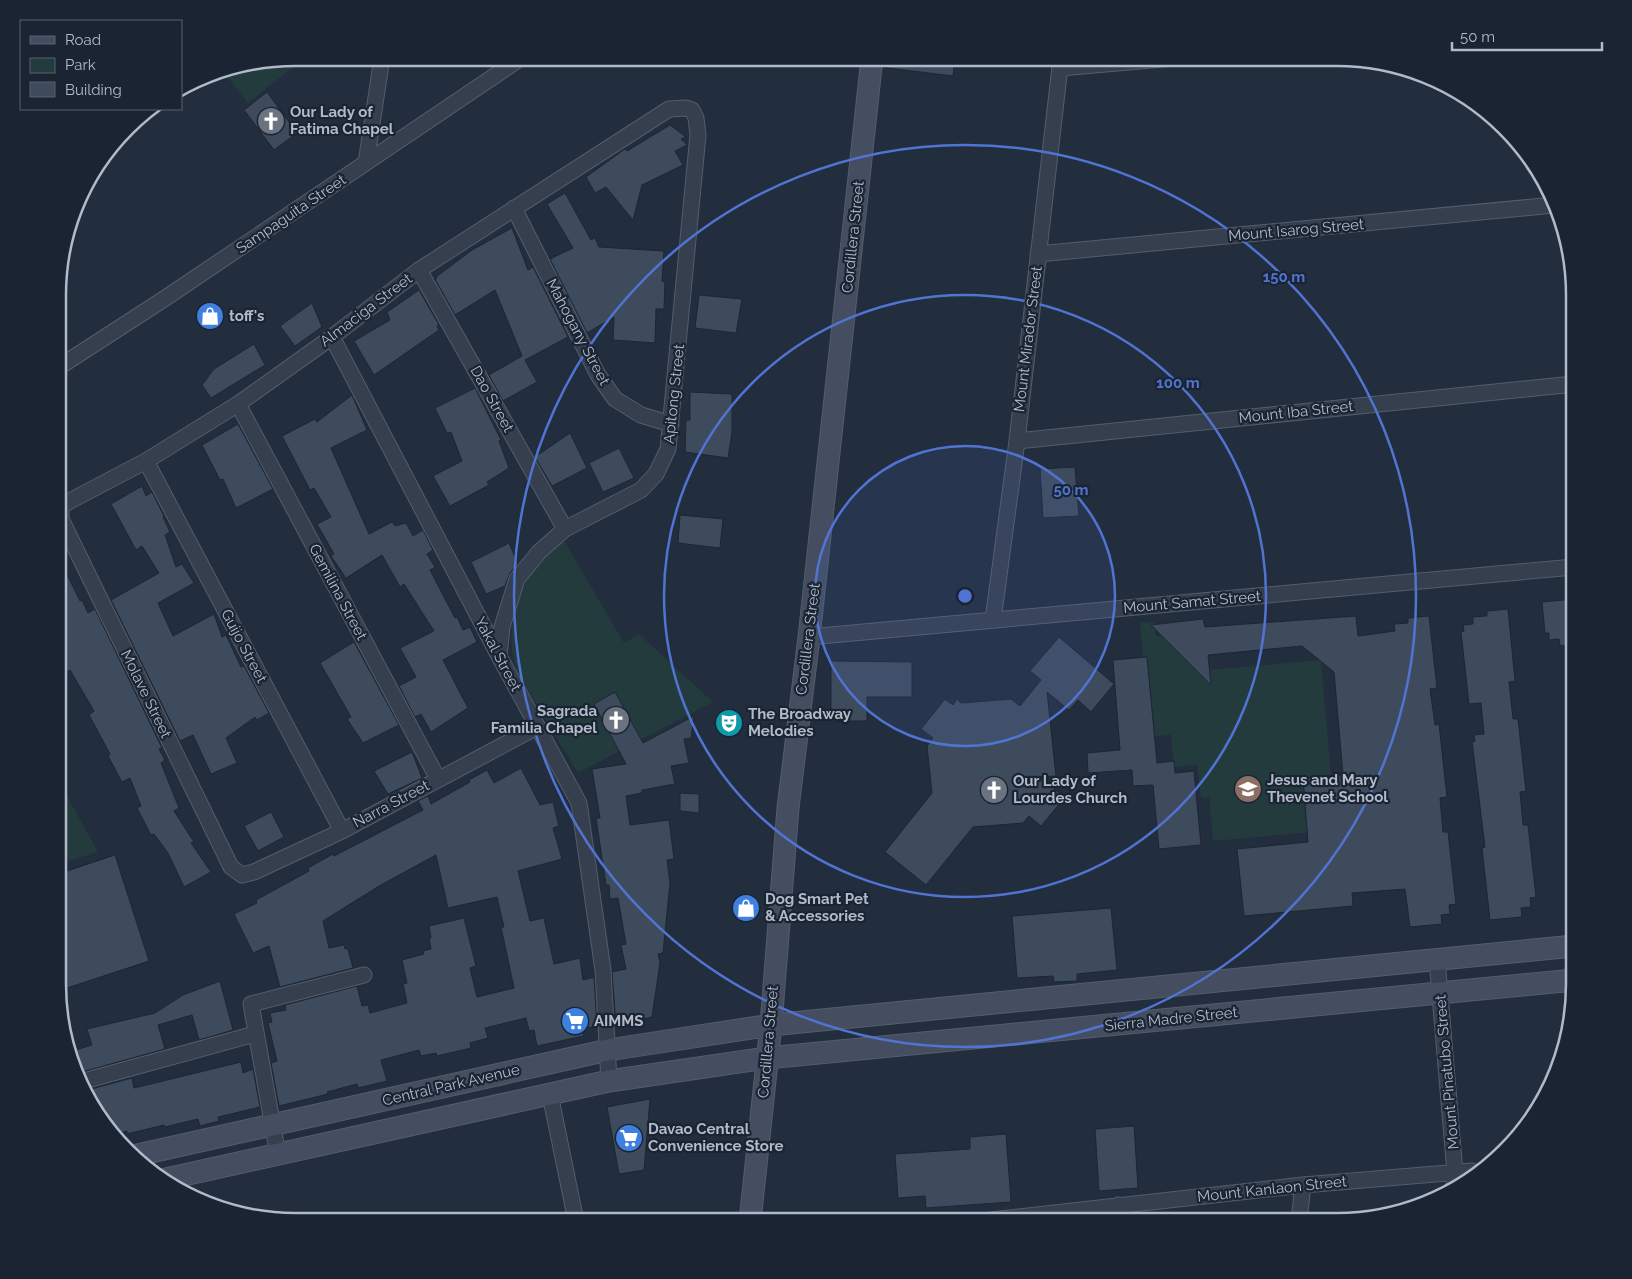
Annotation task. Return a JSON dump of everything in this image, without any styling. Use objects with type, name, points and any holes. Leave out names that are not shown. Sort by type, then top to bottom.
[{"type":"street","points":[[366,162],[381,66]]},
{"type":"street","name":"Sampaguita Street","points":[[66,362],[164,299],[509,66]]},
{"type":"street","name":"Cordillera Street","points":[[751,1213],[767,1058],[788,808],[809,637],[871,66]]},
{"type":"street","name":"Mount Mirador Street","points":[[992,620],[1017,441],[1060,66]]},
{"type":"street","name":"Apitong Street","points":[[499,656],[502,627],[517,579],[539,552],[566,529],[641,490],[656,474],[668,449],[698,135],[696,118],[692,110],[686,108],[669,109]]},
{"type":"street","name":"Almaciga Street","points":[[66,503],[146,461],[238,404],[332,337],[419,270],[669,109]]},
{"type":"street","name":"Mount Isarog Street","points":[[1038,254],[1547,206]]},
{"type":"street","name":"Mahogany Street","points":[[514,208],[598,375],[615,399],[641,415],[671,424]]},
{"type":"street","name":"Dao Street","points":[[419,270],[566,529]]},
{"type":"street","name":"Yakal Street","points":[[332,337],[499,656],[579,803],[603,970],[609,1080]]},
{"type":"street","name":"Mount Iba Street","points":[[1017,441],[1566,385]]},
{"type":"street","name":"Gemilina Street","points":[[238,404],[438,779]]},
{"type":"street","name":"Guijo Street","points":[[146,461],[342,831]]},
{"type":"street","name":"Molave Street","points":[[66,529],[222,849],[233,870],[242,875]]},
{"type":"street","name":"Mount Samat Street","points":[[809,637],[1566,568]]},
{"type":"street","name":"Narra Street","points":[[242,875],[254,872],[342,831],[537,726]]},
{"type":"street","points":[[770,1025],[1566,947]]},
{"type":"street","name":"Mount Pinatubo Street","points":[[1437,959],[1455,1179]]},
{"type":"street","points":[[278,1155],[251,1004],[364,975]]},
{"type":"street","name":"Sierra Madre Street","points":[[767,1058],[1566,981]]},
{"type":"street","name":"Central Park Avenue","points":[[142,1154],[608,1050],[770,1025]]},
{"type":"street","points":[[88,1080],[255,1034]]},
{"type":"street","name":"Central Park Avenue","points":[[175,1178],[609,1080],[767,1058]]},
{"type":"street","points":[[550,1094],[574,1213]]},
{"type":"street","name":"Mount Kanlaon Street","points":[[1055,1213],[1304,1185],[1455,1179]]},
{"type":"street","points":[[1300,1213],[1304,1185]]},
{"type":"street","points":[[1117,1213],[1118,1206]]},
{"type":"green space","points":[[295,66],[248,103],[227,77],[266,68]]},
{"type":"green space","points":[[563,539],[624,643],[639,634],[713,702],[578,773],[521,677],[512,649],[515,611],[524,586],[539,562]]},
{"type":"green space","points":[[1154,622],[1156,636],[1162,636],[1201,675],[1210,674],[1210,670],[1321,660],[1331,776],[1303,779],[1306,820],[1335,830],[1213,841],[1209,797],[1201,798],[1197,765],[1174,767],[1171,735],[1155,736],[1147,657],[1143,657],[1140,623]]},
{"type":"green space","points":[[66,794],[98,852],[66,862]]},
{"type":"building","points":[[888,66],[954,66],[953,76],[888,68]]},
{"type":"building","name":"Our Lady of Fatima Chapel","points":[[267,92],[297,133],[274,150],[244,110]]},
{"type":"building","points":[[670,125],[686,137],[681,139],[687,145],[675,151],[683,165],[642,185],[633,220],[606,187],[595,193],[586,177],[625,149],[627,151]]},
{"type":"building","points":[[565,193],[591,240],[595,238],[599,247],[664,251],[662,281],[665,282],[664,309],[656,309],[655,343],[613,340],[614,317],[587,333],[550,259],[573,248],[547,204]]},
{"type":"building","points":[[512,228],[528,270],[533,267],[568,337],[525,360],[537,382],[503,401],[489,375],[522,356],[495,290],[455,315],[435,279],[472,250]]},
{"type":"building","points":[[419,290],[439,325],[437,326],[439,330],[374,375],[354,341],[390,320],[387,312]]},
{"type":"building","points":[[699,295],[742,299],[736,333],[695,328]]},
{"type":"building","points":[[312,303],[322,327],[295,346],[280,326]]},
{"type":"building","points":[[254,344],[265,365],[211,398],[202,385],[214,369]]},
{"type":"building","points":[[475,388],[501,440],[499,441],[509,468],[487,482],[489,485],[450,506],[433,476],[462,461],[451,432],[447,433],[435,408]]},
{"type":"building","points":[[690,392],[732,394],[732,432],[728,458],[685,452],[686,420],[690,420]]},
{"type":"building","points":[[352,395],[367,430],[331,448],[369,534],[392,522],[395,526],[406,523],[413,536],[423,530],[433,550],[427,554],[435,567],[430,570],[455,618],[457,617],[463,630],[470,627],[477,642],[443,660],[468,708],[431,732],[421,714],[415,717],[399,686],[416,677],[400,648],[434,631],[404,584],[400,587],[382,555],[346,578],[331,556],[334,554],[317,524],[331,517],[314,488],[310,490],[282,436],[315,419],[317,422]]},
{"type":"building","points":[[238,424],[273,489],[236,508],[223,479],[220,480],[202,445]]},
{"type":"building","points":[[570,433],[587,468],[552,486],[535,457]]},
{"type":"building","points":[[619,448],[634,478],[603,492],[589,463]]},
{"type":"building","points":[[1075,467],[1079,516],[1043,518],[1040,469]]},
{"type":"building","points":[[142,486],[146,496],[152,492],[164,516],[170,532],[165,535],[176,567],[182,564],[194,583],[158,603],[173,636],[214,614],[222,637],[226,635],[241,667],[244,666],[269,713],[257,720],[255,717],[226,738],[237,763],[211,774],[193,735],[180,741],[111,600],[159,573],[142,546],[136,550],[111,504]]},
{"type":"building","points":[[680,515],[723,519],[720,548],[678,543]]},
{"type":"building","points":[[509,543],[518,564],[510,573],[505,586],[486,594],[471,562]]},
{"type":"building","points":[[66,572],[88,613],[95,609],[162,748],[159,749],[165,760],[161,763],[179,808],[174,811],[194,842],[191,843],[211,872],[184,887],[168,853],[154,834],[151,835],[137,808],[141,806],[130,778],[122,782],[108,756],[110,754],[89,715],[94,711],[70,670],[67,672]]},
{"type":"building","points":[[1566,600],[1566,645],[1560,646],[1559,639],[1549,640],[1549,633],[1545,633],[1542,602]]},
{"type":"building","points":[[1508,609],[1515,681],[1509,682],[1513,719],[1518,719],[1526,791],[1520,792],[1523,825],[1528,825],[1536,897],[1530,898],[1531,907],[1521,908],[1522,917],[1490,920],[1482,848],[1485,847],[1472,742],[1475,741],[1474,735],[1484,734],[1481,703],[1469,704],[1461,632],[1464,631],[1463,625],[1473,624],[1473,617],[1487,616],[1487,611]]},
{"type":"building","points":[[1356,616],[1358,636],[1395,631],[1394,624],[1408,623],[1408,618],[1429,616],[1437,688],[1430,689],[1435,725],[1439,724],[1447,797],[1440,798],[1443,832],[1448,832],[1456,904],[1449,905],[1450,914],[1441,915],[1442,924],[1410,927],[1405,889],[1352,893],[1353,906],[1244,916],[1237,849],[1308,842],[1303,778],[1343,775],[1334,672],[1302,646],[1208,655],[1211,685],[1151,625],[1203,619],[1205,627]]},
{"type":"building","name":"Our Lady of Lourdes Church","points":[[1059,637],[1114,684],[1091,712],[1078,700],[1069,710],[1047,692],[1056,776],[1039,777],[1065,797],[1041,826],[1029,816],[1023,823],[973,827],[926,885],[885,852],[932,793],[927,746],[933,738],[921,729],[945,699],[953,705],[957,699],[961,703],[1011,699],[1020,706],[1041,680],[1030,671]]},
{"type":"building","points":[[354,642],[399,725],[363,743],[347,719],[351,717],[320,663]]},
{"type":"building","points":[[1147,657],[1157,763],[1174,761],[1175,773],[1194,771],[1201,845],[1159,849],[1153,785],[1133,786],[1132,770],[1088,773],[1087,753],[1120,750],[1113,660]]},
{"type":"building","points":[[831,661],[912,662],[912,697],[867,697],[867,721],[831,721]]},
{"type":"building","points":[[615,692],[643,743],[694,716],[691,738],[684,739],[689,763],[671,766],[675,784],[642,790],[642,793],[626,796],[630,825],[669,820],[674,859],[667,860],[670,883],[663,953],[658,954],[660,962],[652,1017],[616,1025],[612,972],[626,969],[621,945],[626,944],[618,898],[610,899],[609,885],[606,885],[596,818],[600,818],[592,769],[626,764],[594,704]]},
{"type":"building","points":[[412,752],[422,778],[388,794],[374,771]]},
{"type":"building","points":[[521,768],[540,805],[553,802],[559,826],[553,828],[562,859],[518,871],[530,921],[544,918],[554,964],[580,958],[583,980],[594,977],[597,1026],[582,1029],[584,1036],[537,1046],[534,1030],[529,1031],[526,1018],[485,1028],[488,1038],[470,1043],[471,1048],[437,1056],[436,1053],[421,1056],[419,1050],[381,1060],[387,1081],[358,1088],[357,1084],[327,1092],[328,1094],[279,1106],[271,1063],[277,1061],[268,1023],[272,1022],[270,1013],[286,1010],[285,1005],[357,986],[362,1006],[368,1005],[370,1013],[407,1003],[403,984],[407,983],[402,960],[424,954],[423,951],[431,949],[429,926],[464,918],[476,966],[470,968],[477,997],[514,988],[501,927],[504,927],[497,897],[448,908],[436,855],[379,886],[323,921],[329,948],[344,945],[345,949],[348,949],[353,968],[280,987],[269,946],[253,953],[234,914],[257,903],[256,900],[309,871],[308,868],[333,854],[334,856],[423,810],[418,801],[428,796],[431,804],[487,770],[494,783]]},
{"type":"building","points":[[680,793],[699,794],[699,813],[680,811]]},
{"type":"building","points":[[271,812],[284,837],[258,851],[244,826]]},
{"type":"building","points":[[115,855],[149,961],[66,988],[66,871]]},
{"type":"building","points":[[1111,908],[1117,970],[1077,974],[1077,981],[1054,982],[1053,976],[1017,978],[1012,916]]},
{"type":"building","points":[[220,981],[233,1030],[199,1040],[192,1015],[158,1025],[165,1049],[84,1071],[76,1050],[92,1045],[87,1029],[155,1013],[183,995]]},
{"type":"building","points":[[241,1062],[243,1073],[253,1069],[260,1107],[218,1117],[219,1121],[200,1126],[198,1119],[127,1134],[127,1131],[121,1133],[105,1111],[92,1089],[132,1078],[134,1088]]},
{"type":"building","name":"Davao Central Convenience Store","points":[[650,1099],[644,1170],[619,1174],[607,1107]]},
{"type":"building","points":[[1134,1126],[1138,1188],[1099,1191],[1095,1129]]},
{"type":"building","points":[[1006,1134],[1011,1202],[926,1208],[925,1196],[898,1198],[895,1154],[970,1149],[970,1137]]},
{"type":"place","name":"Our Lady of Fatima Chapel","points":[[271,121]]},
{"type":"place","name":"toff's","points":[[210,316]]},
{"type":"place","name":"Sagrada Familia Chapel","points":[[616,720]]},
{"type":"place","name":"The Broadway Melodies","points":[[729,723]]},
{"type":"place","name":"Jesus and Mary Thevenet School","points":[[1248,789]]},
{"type":"place","name":"Our Lady of Lourdes Church","points":[[994,790]]},
{"type":"place","name":"Dog Smart Pet & Accessories","points":[[746,908]]},
{"type":"place","name":"AIMMS","points":[[575,1021]]},
{"type":"place","name":"Davao Central Convenience Store","points":[[629,1138]]}]
